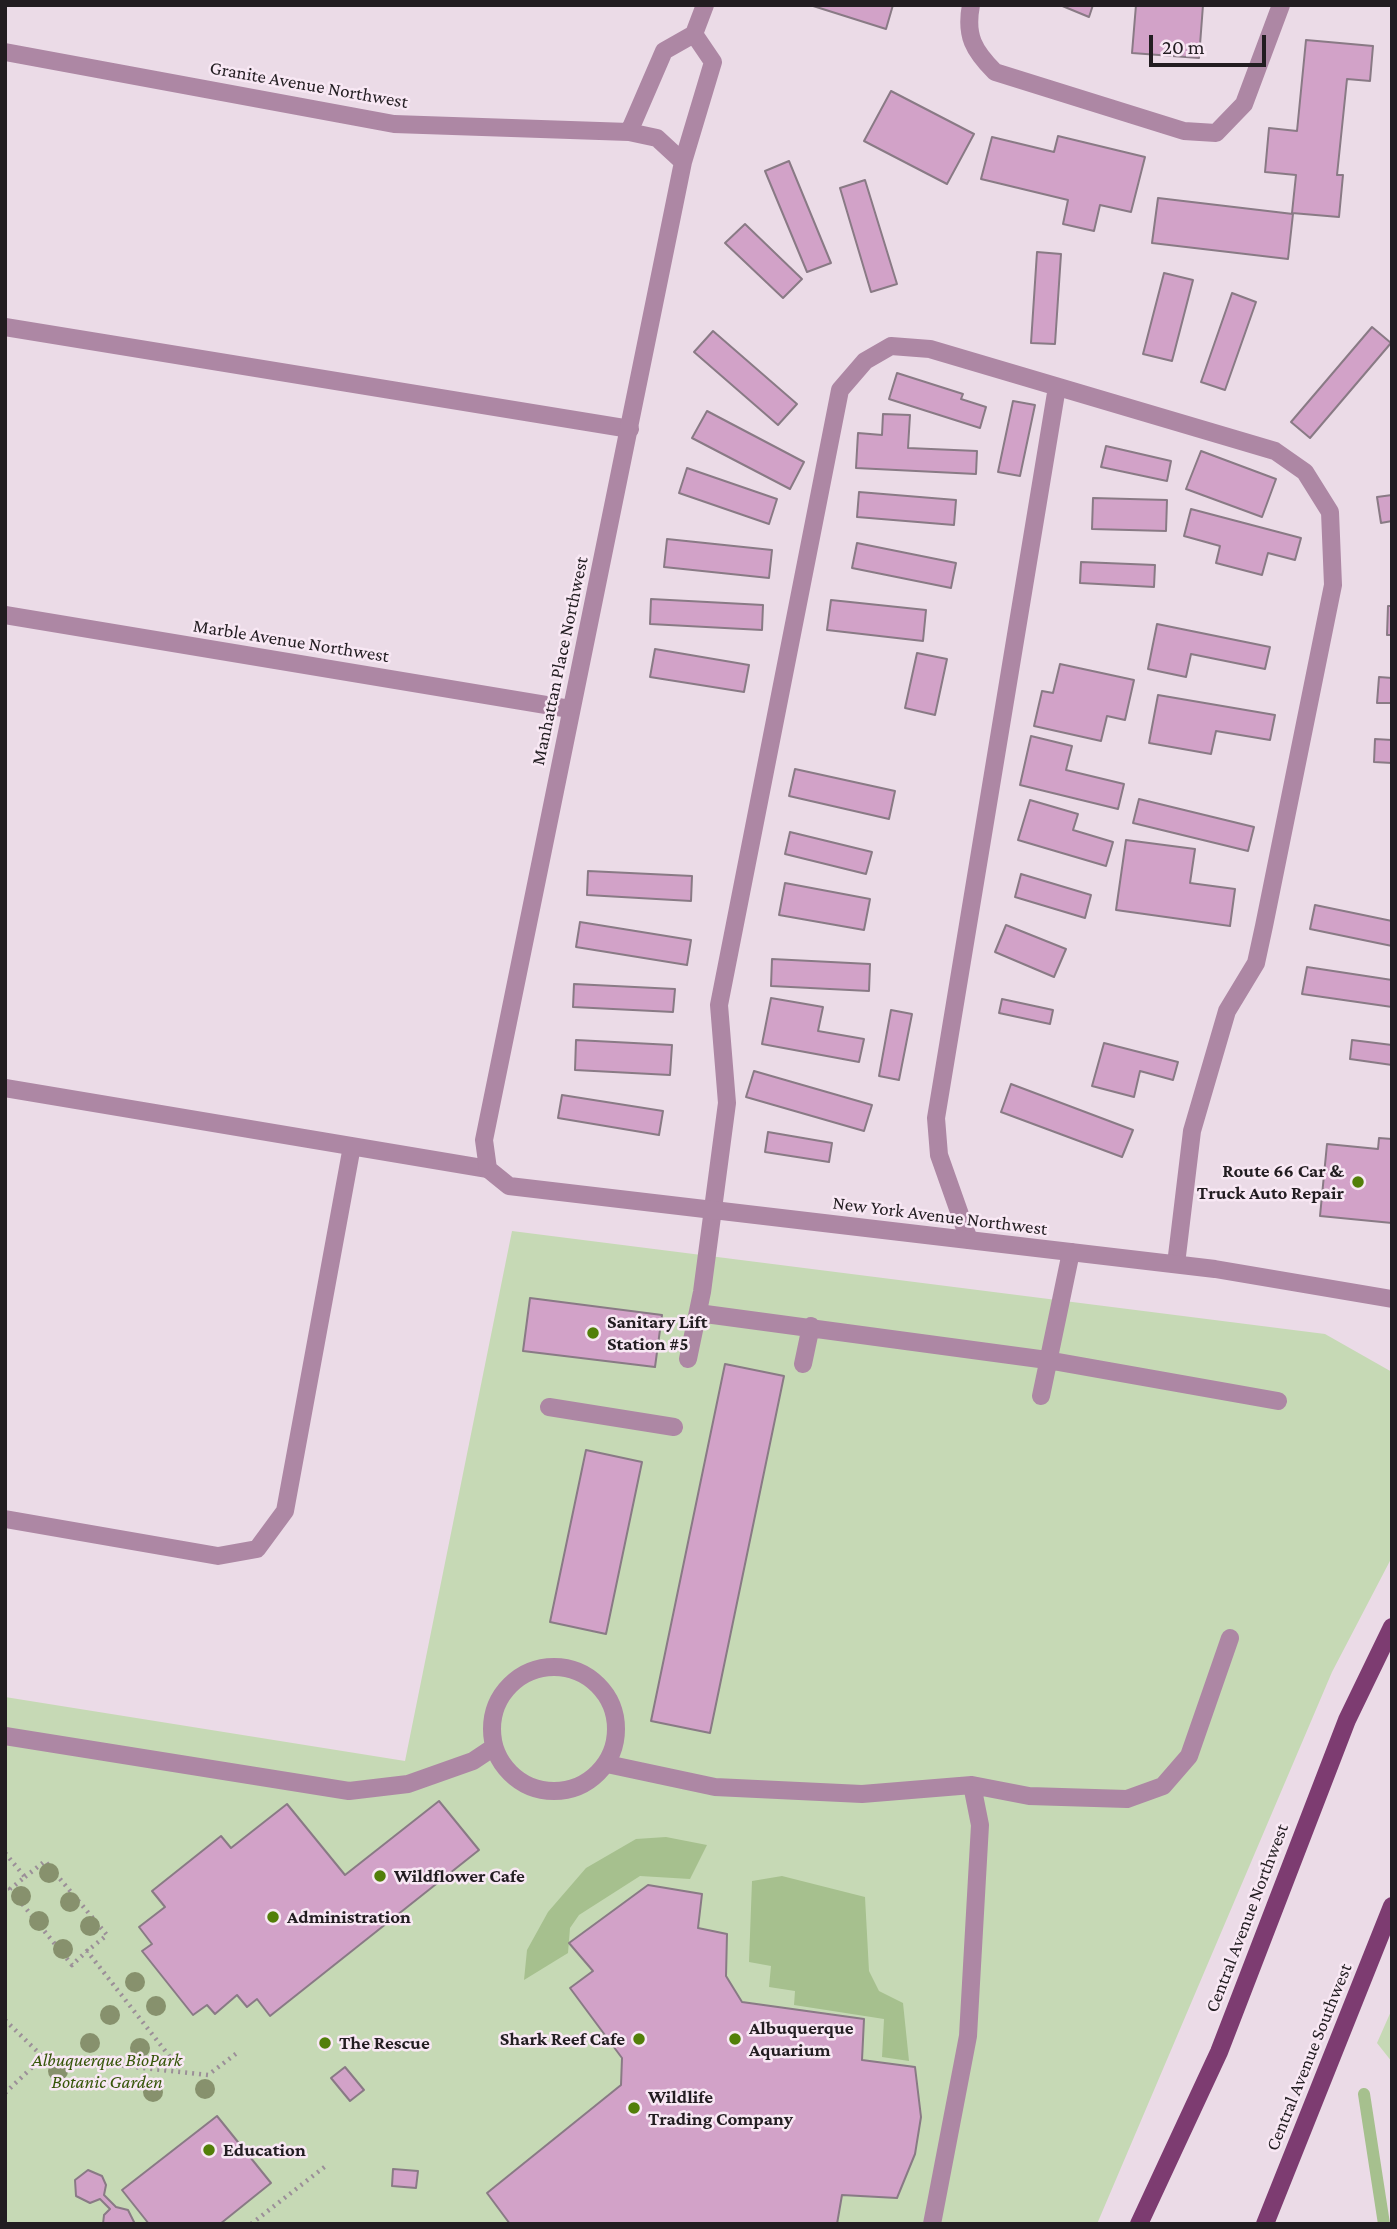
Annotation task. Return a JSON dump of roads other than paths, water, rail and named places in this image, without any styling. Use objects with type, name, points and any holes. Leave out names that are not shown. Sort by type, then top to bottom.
[{"type":"main road","name":"Central Avenue Northwest","points":[[1139,2224],[1219,2052],[1347,1720],[1392,1627]]},
{"type":"main road","name":"Central Avenue Southwest","points":[[1265,2224],[1392,1906]]},
{"type":"street","points":[[629,132],[664,51],[694,34],[705,5]]},
{"type":"street","points":[[971,5],[968,20],[975,53],[995,72],[1184,131],[1216,132],[1244,104],[1281,5]]},
{"type":"street","name":"Manhattan Place Northwest","points":[[488,1169],[484,1140],[570,709],[630,429],[683,162],[713,62],[694,34]]},
{"type":"street","name":"Granite Avenue Northwest","points":[[5,52],[394,124],[629,132],[657,138],[683,162]]},
{"type":"street","points":[[5,327],[630,429]]},
{"type":"street","points":[[688,1359],[698,1313],[727,1103],[719,1005],[840,390],[866,361],[891,346],[930,349],[1275,451],[1305,472],[1330,512],[1333,584],[1267,912],[1256,963],[1227,1010],[1192,1131],[1176,1264]]},
{"type":"street","points":[[969,1240],[939,1155],[936,1118],[1057,387]]},
{"type":"street","name":"Marble Avenue Northwest","points":[[5,615],[570,709]]},
{"type":"street","points":[[5,1087],[488,1169]]},
{"type":"street","points":[[5,1519],[218,1556],[257,1549],[285,1511],[352,1146]]},
{"type":"street","name":"New York Avenue Northwest","points":[[488,1169],[509,1186],[1176,1264],[1392,1298]]},
{"type":"street","points":[[1041,1396],[1071,1252]]},
{"type":"street","points":[[698,1313],[811,1326],[1047,1360],[1278,1401]]},
{"type":"street","points":[[803,1364],[811,1326]]},
{"type":"street","points":[[548,1407],[674,1427]]},
{"type":"street","points":[[607,1763],[715,1787],[862,1794],[972,1785],[1028,1796],[1127,1799],[1163,1786],[1189,1756],[1230,1638]]},
{"type":"street","points":[[548,1667],[561,1667],[582,1673],[598,1685],[611,1702],[617,1730],[613,1751],[607,1763],[592,1779],[568,1790],[544,1791],[513,1776],[494,1747],[494,1712],[504,1692],[519,1677],[548,1667]]},
{"type":"street","points":[[5,1735],[349,1791],[408,1784],[472,1761],[494,1747]]},
{"type":"street","points":[[932,2224],[968,2036],[980,1825],[972,1785]]},
{"type":"waterway","points":[[1364,2094],[1384,2224]]},
{"type":"place","name":"Route 66 Car & Truck Auto Repair","points":[[1358,1182]]},
{"type":"place","name":"Sanitary Lift Station #5","points":[[593,1333]]},
{"type":"place","name":"Wildflower Cafe","points":[[380,1876]]},
{"type":"place","name":"Administration","points":[[273,1917]]},
{"type":"place","name":"Shark Reef Cafe","points":[[639,2039]]},
{"type":"place","name":"Albuquerque Aquarium","points":[[735,2039]]},
{"type":"place","name":"The Rescue","points":[[325,2043]]},
{"type":"place","name":"Wildlife Trading Company","points":[[634,2108]]},
{"type":"place","name":"Education","points":[[209,2150]]},
{"type":"park label","name":"Albuquerque BioPark Botanic Garden","points":[[107,2071]]}]
